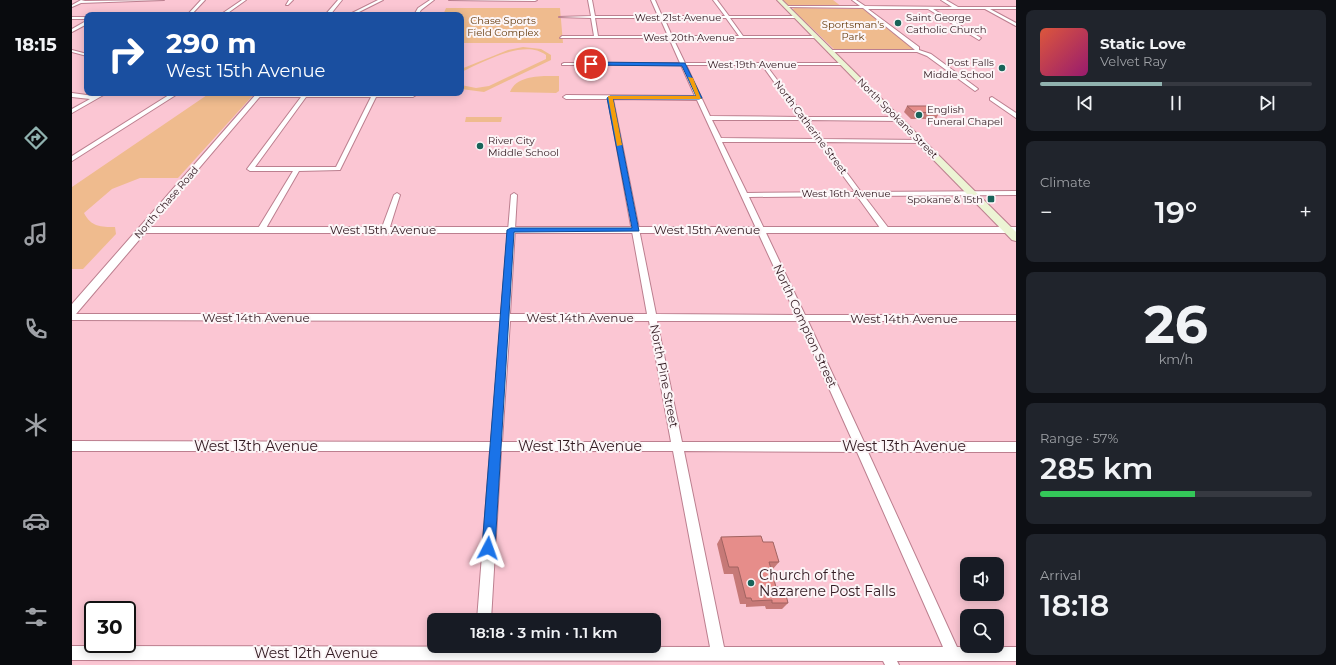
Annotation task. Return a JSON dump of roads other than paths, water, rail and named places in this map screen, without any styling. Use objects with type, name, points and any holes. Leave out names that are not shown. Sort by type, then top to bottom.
[{"type":"main road","name":"North Spokane Street","points":[[779,0],[921,141],[971,193],[1014,233]]},
{"type":"street","points":[[72,6],[83,1],[162,0]]},
{"type":"street","points":[[193,12],[203,0]]},
{"type":"street","points":[[226,12],[244,0]]},
{"type":"street","points":[[287,4],[291,0]]},
{"type":"street","points":[[330,12],[340,0]]},
{"type":"street","points":[[356,12],[381,0]]},
{"type":"street","points":[[418,12],[419,9],[432,0]]},
{"type":"street","points":[[451,0],[535,0]]},
{"type":"street","points":[[590,0],[596,37]]},
{"type":"street","name":"North Compton Street","points":[[653,0],[802,319],[953,654]]},
{"type":"street","points":[[715,0],[742,37]]},
{"type":"street","points":[[854,0],[917,48],[917,51]]},
{"type":"street","points":[[943,0],[957,8]]},
{"type":"street","points":[[786,8],[1016,8]]},
{"type":"street","points":[[929,8],[979,40]]},
{"type":"street","points":[[986,8],[1016,25]]},
{"type":"street","name":"West 21st Avenue","points":[[561,17],[796,17]]},
{"type":"street","points":[[72,18],[84,18]]},
{"type":"street","points":[[72,31],[84,24]]},
{"type":"street","name":"West 20th Avenue","points":[[562,37],[817,38]]},
{"type":"street","points":[[72,50],[84,54]]},
{"type":"street","points":[[830,51],[917,51],[929,55],[975,89]]},
{"type":"street","name":"West 19th Avenue","points":[[564,64],[843,64]]},
{"type":"street","name":"North Catherine Street","points":[[763,64],[886,230]]},
{"type":"street","points":[[72,95],[96,98]]},
{"type":"street","points":[[72,111],[99,96]]},
{"type":"street","points":[[72,159],[171,96]]},
{"type":"street","name":"North Chase Road","points":[[72,311],[257,96]]},
{"type":"street","points":[[304,96],[250,169],[338,169],[374,96]]},
{"type":"street","points":[[566,98],[699,98]]},
{"type":"street","name":"North Pine Street","points":[[610,98],[677,446],[719,654]]},
{"type":"street","points":[[992,99],[1016,116]]},
{"type":"street","points":[[708,118],[898,119]]},
{"type":"street","points":[[719,140],[921,141]]},
{"type":"street","points":[[261,230],[297,169]]},
{"type":"street","name":"West 16th Avenue","points":[[744,194],[1016,193]]},
{"type":"street","points":[[385,230],[397,195]]},
{"type":"street","points":[[484,613],[504,318],[514,195]]},
{"type":"street","name":"West 15th Avenue","points":[[142,230],[886,230],[1014,233]]},
{"type":"street","name":"West 14th Avenue","points":[[72,317],[802,319],[1016,318]]},
{"type":"street","name":"West 13th Avenue","points":[[72,446],[1016,447]]},
{"type":"street","name":"West 12th Avenue","points":[[72,653],[427,650]]},
{"type":"street","name":"West 12th Avenue","points":[[660,653],[889,659],[953,654],[1016,654]]},
{"type":"place","name":"Saint George Catholic Church","points":[[898,23]]},
{"type":"place","name":"Post Falls Middle School","points":[[1002,68]]},
{"type":"place","name":"English Funeral Chapel","points":[[919,115]]},
{"type":"place","name":"River City Middle School","points":[[480,146]]},
{"type":"place","name":"Spokane & 15th","points":[[991,199]]},
{"type":"place","name":"Church of the Nazarene Post Falls","points":[[751,583]]},
{"type":"park label","name":"Chase Sports Field Complex","points":[[503,26]]},
{"type":"park label","name":"Sportsman's Park","points":[[853,30]]}]
